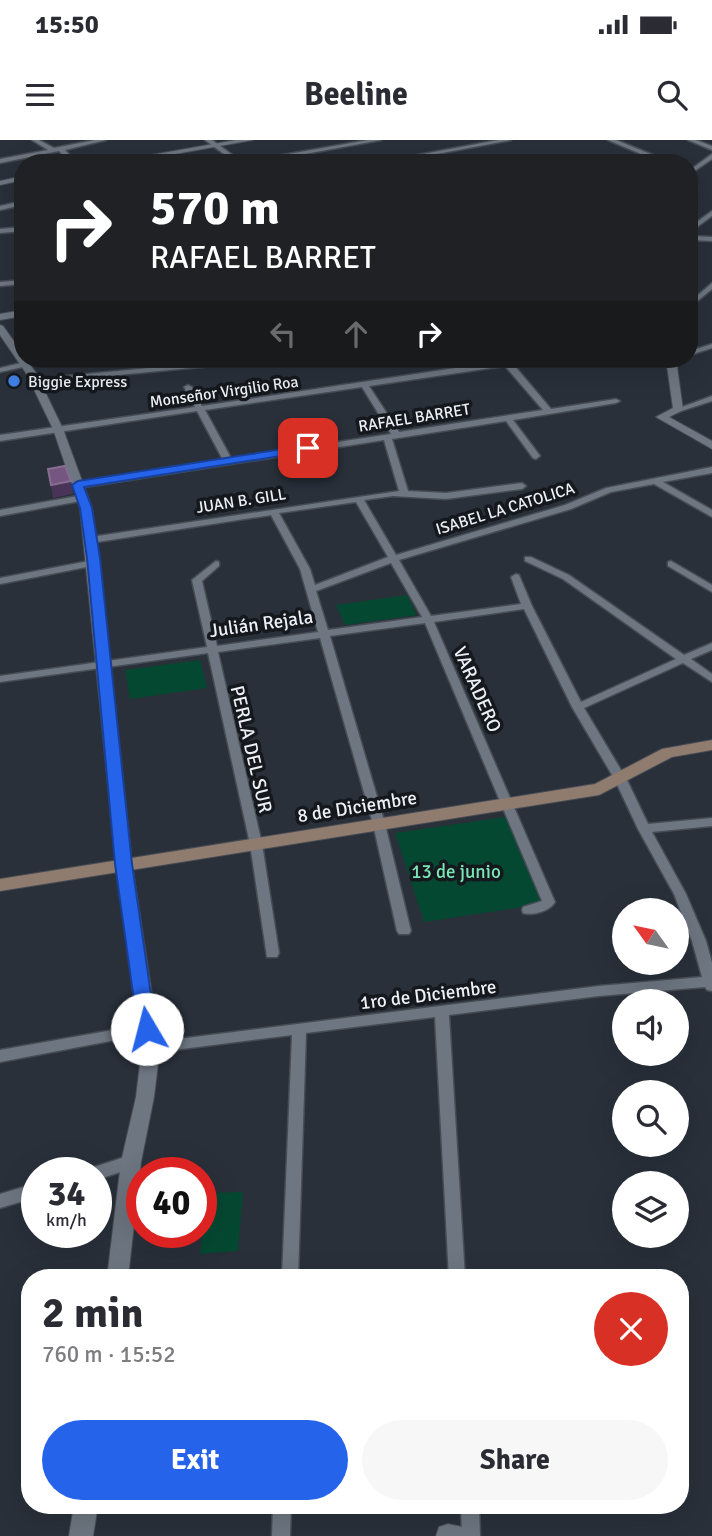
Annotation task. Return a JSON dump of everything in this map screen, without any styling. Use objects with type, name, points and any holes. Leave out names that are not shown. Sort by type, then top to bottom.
[{"type":"main road","name":"8 de Diciembre","points":[[0,885],[599,789],[621,780],[668,753],[712,744]]},
{"type":"street","points":[[36,140],[53,150]]},
{"type":"street","points":[[34,154],[103,140]]},
{"type":"street","points":[[156,154],[212,143],[249,140]]},
{"type":"street","points":[[292,154],[378,140]]},
{"type":"street","points":[[434,154],[508,140]]},
{"type":"street","points":[[611,140],[645,154]]},
{"type":"street","points":[[691,140],[712,148]]},
{"type":"street","points":[[363,141],[375,148]]},
{"type":"street","points":[[212,143],[228,154]]},
{"type":"street","points":[[61,149],[66,154]]},
{"type":"street","points":[[700,165],[712,156]]},
{"type":"street","points":[[698,224],[712,213]]},
{"type":"street","points":[[698,298],[712,285]]},
{"type":"street","points":[[702,294],[712,296]]},
{"type":"street","points":[[0,328],[14,345]]},
{"type":"street","points":[[27,368],[58,429],[80,492],[91,540],[124,864],[149,1038],[145,1097],[132,1157]]},
{"type":"street","points":[[35,381],[164,368]]},
{"type":"street","name":"Monseñor Virgilio Roa","points":[[0,438],[463,368]]},
{"type":"street","points":[[512,368],[548,410],[616,401]]},
{"type":"street","points":[[672,368],[678,410]]},
{"type":"street","points":[[364,384],[392,435],[404,493]]},
{"type":"street","points":[[188,387],[228,460]]},
{"type":"street","points":[[712,398],[661,417],[712,446]]},
{"type":"street","name":"RAFAEL BARRET","points":[[0,513],[80,492],[228,460],[548,410]]},
{"type":"street","points":[[507,417],[536,456]]},
{"type":"street","name":"ISABEL LA CATOLICA","points":[[310,590],[395,558],[568,508],[609,489],[712,470]]},
{"type":"street","points":[[653,480],[712,514]]},
{"type":"street","name":"JUAN B. GILL","points":[[91,540],[358,498],[404,493],[446,496],[522,485]]},
{"type":"street","name":"VARADERO","points":[[358,498],[428,619],[508,802],[549,902],[528,910]]},
{"type":"street","points":[[273,510],[301,560],[324,632],[379,824],[404,931]]},
{"type":"street","points":[[528,559],[566,577],[712,679]]},
{"type":"street","points":[[0,581],[94,563]]},
{"type":"street","name":"PERLA DEL SUR","points":[[216,564],[209,567],[197,580],[210,648],[256,844],[272,953]]},
{"type":"street","points":[[671,564],[712,589]]},
{"type":"street","points":[[516,577],[527,606],[579,707],[621,780],[643,829],[680,894],[699,941],[711,983]]},
{"type":"street","name":"Julián Rejala","points":[[0,679],[527,606]]},
{"type":"street","points":[[579,707],[712,646]]},
{"type":"street","points":[[643,829],[712,822]]},
{"type":"street","name":"1ro de Diciembre","points":[[0,1056],[149,1038],[299,1030],[442,1011],[711,983]]},
{"type":"street","points":[[442,1011],[456,1269]]},
{"type":"street","points":[[290,1269],[299,1030]]},
{"type":"street","points":[[0,1201],[21,1195]]},
{"type":"street","points":[[118,1269],[126,1203]]},
{"type":"street","points":[[81,1536],[85,1514]]},
{"type":"street","points":[[281,1536],[282,1514]]},
{"type":"street","points":[[470,1514],[471,1536]]},
{"type":"street","points":[[447,1536],[454,1536]]},
{"type":"green space","points":[[407,595],[417,615],[345,625],[336,605]]},
{"type":"green space","points":[[200,660],[207,688],[130,699],[125,670]]},
{"type":"green space","name":"13 de junio","points":[[505,817],[542,904],[424,922],[395,833]]},
{"type":"green space","points":[[243,1192],[238,1251],[200,1254],[201,1248],[217,1248],[217,1193]]},
{"type":"building","points":[[65,466],[71,481],[51,485],[48,469]]},
{"type":"place","name":"Biggie Express","points":[[14,381]]},
{"type":"route","points":[[147,1029],[124,864],[93,558],[86,508],[78,485],[308,448]]}]
